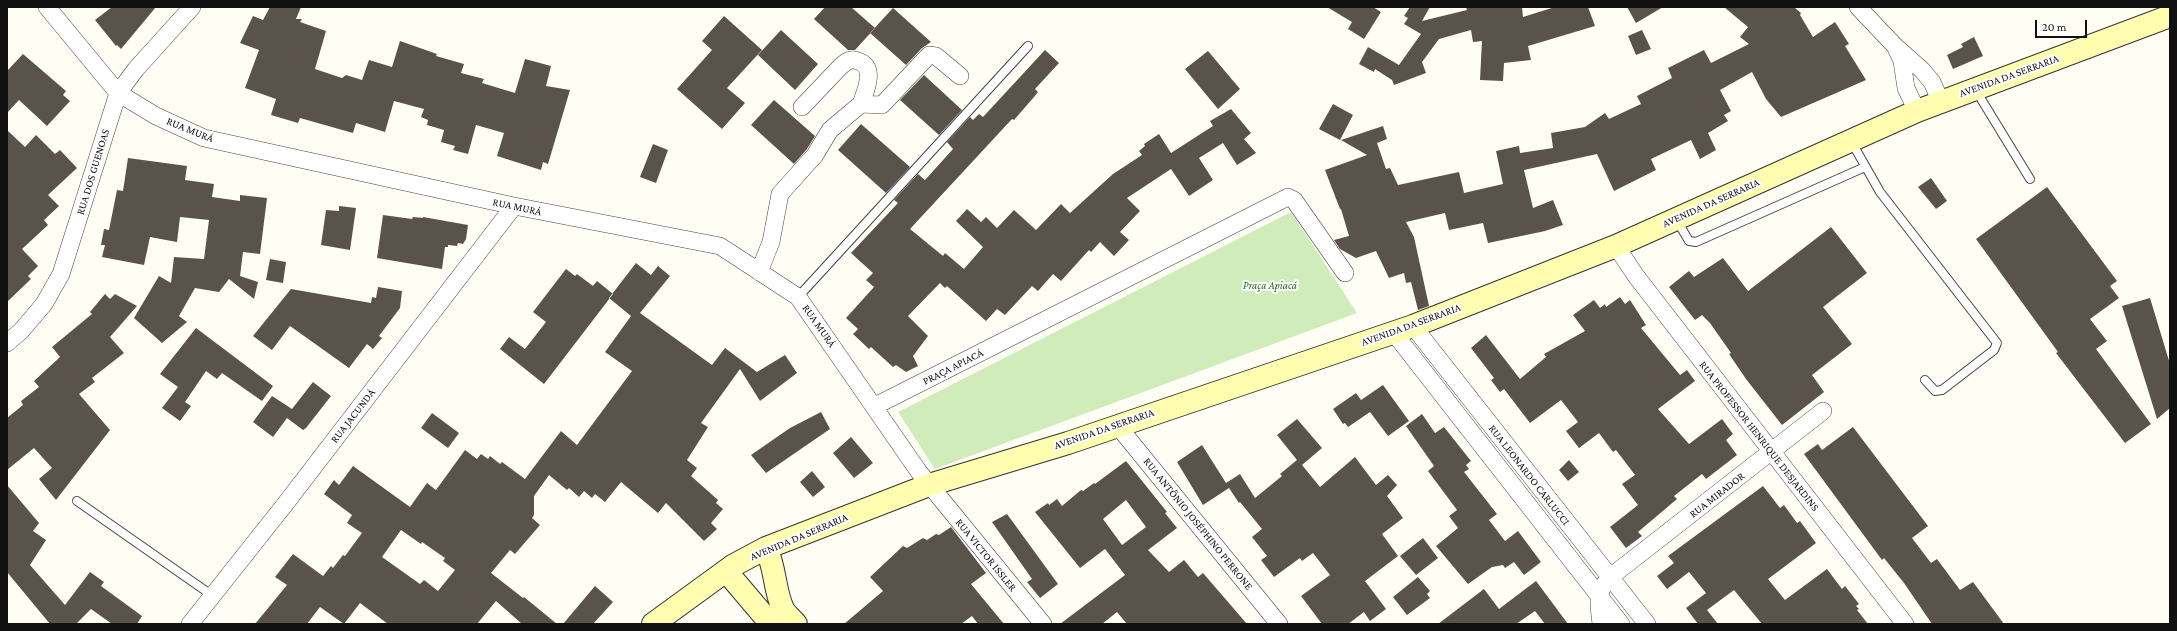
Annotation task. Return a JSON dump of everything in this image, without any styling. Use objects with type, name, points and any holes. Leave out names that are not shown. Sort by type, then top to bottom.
[{"type":"main road","name":"AVENIDA DA SERRARIA","points":[[652,624],[726,571],[766,548],[929,485],[1068,443],[1116,425],[1403,329],[1616,246],[1918,111],[1975,88],[2170,16]]},
{"type":"main road","points":[[766,548],[773,562],[779,598],[784,611],[796,624]]},
{"type":"main road","points":[[726,571],[771,624]]},
{"type":"street","name":"RUA MURÁ","points":[[47,7],[118,93],[156,116],[204,138],[514,206],[720,246],[798,297],[929,485]]},
{"type":"street","name":"RUA DOS GUENOAS","points":[[7,343],[21,331],[44,304],[61,274],[118,93],[136,69],[192,7]]},
{"type":"street","points":[[1858,7],[1895,46],[1922,70],[1932,82],[1941,102]]},
{"type":"street","points":[[1895,46],[1902,61],[1906,88],[1918,111]]},
{"type":"street","points":[[861,104],[882,105],[929,55],[936,56],[960,76]]},
{"type":"street","points":[[759,272],[771,242],[780,194],[815,155],[830,130],[861,104],[869,80],[867,68],[862,62],[854,59],[848,61],[841,66],[802,107]]},
{"type":"street","name":"PRAÇA APIACÁ","points":[[875,406],[1288,197],[1294,200],[1345,273]]},
{"type":"street","name":"RUA JACUNDÁ","points":[[190,624],[514,206]]},
{"type":"street","name":"RUA PROFESSOR HENRIQUE DESJARDINS","points":[[1616,246],[1636,276],[1905,624]]},
{"type":"street","name":"RUA LEONARDO CARLUCCI","points":[[1403,329],[1647,624]]},
{"type":"street","name":"RUA LEONARDO CARLUCCI","points":[[1403,329],[1598,598],[1620,624]]},
{"type":"street","name":"RUA MIRADOR","points":[[1609,578],[1772,453],[1823,411]]},
{"type":"street","name":"RUA ANTÔNIO JOSÉPHINO PERRONE","points":[[1116,425],[1279,624]]},
{"type":"street","name":"RUA VICTOR ISSLER","points":[[929,485],[1043,624]]},
{"type":"street","points":[[1601,624],[1598,598],[1603,585],[1609,578]]},
{"type":"lane","points":[[798,297],[1028,46]]},
{"type":"lane","points":[[1975,88],[2030,180]]},
{"type":"lane","points":[[1851,141],[1880,192],[1998,343],[1994,350],[1942,390],[1935,391],[1925,380]]},
{"type":"lane","points":[[1676,219],[1689,241],[1696,242],[1865,167]]},
{"type":"lane","points":[[77,501],[213,596]]},
{"type":"green space","name":"Praça Apiacá","points":[[1291,212],[1357,313],[935,469],[898,412]]},
{"type":"building","points":[[112,7],[156,7],[121,49],[117,45],[116,46],[95,20]]},
{"type":"building","points":[[270,7],[301,7],[296,19],[302,19],[300,22],[326,31],[315,69],[342,78],[346,75],[362,80],[369,60],[392,67],[400,41],[437,54],[436,56],[464,64],[461,73],[484,79],[482,83],[515,93],[525,59],[551,66],[546,86],[570,90],[548,164],[543,162],[541,170],[497,156],[504,133],[476,125],[468,154],[453,150],[455,146],[441,142],[444,130],[427,125],[428,120],[421,117],[424,109],[394,101],[385,132],[356,123],[353,133],[300,118],[298,123],[271,115],[276,99],[245,88],[259,50],[240,43],[253,16],[263,20]]},
{"type":"building","points":[[825,7],[851,7],[875,28],[855,50],[848,50],[814,19]]},
{"type":"building","points":[[1327,7],[1373,7],[1381,12],[1364,39],[1348,29],[1352,22]]},
{"type":"building","points":[[1410,7],[1430,7],[1422,21],[1467,10],[1466,7],[1522,7],[1523,17],[1555,7],[1588,7],[1595,26],[1528,46],[1531,60],[1504,63],[1503,81],[1480,80],[1482,41],[1473,42],[1471,30],[1439,39],[1422,62],[1426,73],[1394,85],[1392,80],[1375,69],[1374,72],[1359,64],[1368,47],[1399,65],[1421,34],[1404,24],[1408,18],[1404,16]]},
{"type":"building","points":[[1627,7],[1663,7],[1636,23]]},
{"type":"building","points":[[1724,7],[1794,7],[1801,13],[1800,15],[1813,37],[1835,22],[1849,44],[1845,46],[1866,80],[1781,117],[1766,99],[1752,72],[1720,90],[1731,111],[1724,115],[1728,121],[1708,133],[1716,150],[1700,159],[1691,140],[1651,159],[1656,170],[1614,191],[1597,154],[1524,170],[1533,208],[1553,200],[1563,225],[1545,231],[1488,243],[1483,223],[1449,230],[1445,213],[1406,222],[1414,237],[1429,306],[1418,310],[1411,282],[1406,283],[1404,273],[1389,278],[1376,251],[1356,258],[1340,249],[1334,240],[1349,236],[1341,209],[1325,170],[1367,155],[1341,140],[1383,126],[1387,139],[1377,143],[1386,169],[1390,168],[1398,185],[1459,172],[1464,193],[1503,184],[1496,151],[1519,146],[1520,153],[1553,148],[1551,133],[1585,127],[1605,113],[1609,119],[1641,104],[1637,96],[1672,78],[1668,68],[1704,50],[1711,63],[1749,44],[1740,37],[1748,27]]},
{"type":"building","points":[[893,8],[931,42],[922,48],[906,65],[870,33]]},
{"type":"building","points":[[724,16],[762,50],[727,88],[745,103],[722,129],[677,89],[712,50],[702,41]]},
{"type":"building","points":[[781,30],[818,64],[795,90],[758,55]]},
{"type":"building","points":[[1642,30],[1651,49],[1636,55],[1628,36]]},
{"type":"building","points":[[1974,37],[1983,56],[1953,69],[1947,55],[1963,47],[1961,44]]},
{"type":"building","points":[[1045,50],[1059,63],[1035,89],[1038,92],[1014,120],[1012,119],[910,229],[943,256],[945,253],[964,269],[983,247],[956,221],[967,209],[981,222],[986,217],[997,228],[1014,210],[1036,230],[1061,204],[1070,213],[1113,174],[1142,155],[1139,151],[1145,146],[1144,144],[1159,134],[1171,153],[1213,126],[1210,121],[1231,109],[1251,133],[1244,139],[1256,153],[1237,165],[1223,143],[1199,158],[1213,180],[1189,196],[1171,169],[1127,198],[1140,211],[1120,232],[1129,240],[1114,256],[1100,242],[1091,252],[1089,250],[1061,281],[1053,274],[1038,291],[1032,286],[1005,315],[997,309],[986,321],[947,286],[945,288],[940,283],[908,316],[928,336],[913,356],[918,366],[906,372],[896,365],[893,367],[871,347],[869,349],[853,334],[858,329],[846,318],[874,287],[866,280],[873,273],[851,253],[898,203],[894,200],[918,174],[925,180],[953,149],[947,142],[970,117],[973,120],[979,114],[983,117]]},
{"type":"building","points":[[1208,51],[1240,89],[1218,109],[1185,69]]},
{"type":"building","points":[[23,54],[66,91],[63,95],[70,101],[47,126],[19,100],[7,113],[7,71]]},
{"type":"building","points":[[924,75],[962,110],[939,135],[900,100]]},
{"type":"building","points":[[774,100],[815,136],[807,149],[794,164],[751,125]]},
{"type":"building","points":[[1333,104],[1353,115],[1340,140],[1319,129]]},
{"type":"building","points":[[861,124],[910,167],[886,193],[838,150]]},
{"type":"building","points":[[7,130],[25,147],[36,135],[55,154],[60,150],[77,168],[48,195],[59,206],[44,220],[48,225],[22,249],[38,266],[28,276],[31,279],[7,302]]},
{"type":"building","points":[[653,144],[668,150],[656,183],[640,177]]},
{"type":"building","points":[[128,158],[187,166],[185,180],[214,184],[212,197],[240,201],[240,195],[267,198],[260,254],[243,252],[240,276],[258,282],[254,299],[229,279],[219,292],[195,288],[179,316],[187,322],[162,343],[134,318],[159,276],[171,283],[174,257],[204,259],[209,220],[180,217],[177,242],[150,237],[144,265],[102,257],[105,245],[101,245],[104,229],[109,230],[117,190],[123,191]]},
{"type":"building","points":[[1931,178],[1947,201],[1936,209],[1918,187]]},
{"type":"building","points":[[2047,187],[2117,281],[2110,286],[2119,298],[2090,319],[2107,341],[2096,349],[2151,424],[2125,443],[2056,353],[2058,352],[1976,239]]},
{"type":"building","points":[[339,206],[356,208],[350,250],[321,245],[326,210],[339,211]]},
{"type":"building","points":[[383,215],[412,219],[413,217],[423,217],[468,225],[466,239],[463,244],[458,243],[457,246],[448,245],[448,247],[445,247],[442,269],[377,258]]},
{"type":"building","points":[[1831,227],[1867,273],[1823,307],[1852,344],[1812,375],[1824,392],[1782,425],[1746,379],[1729,354],[1731,353],[1710,323],[1702,315],[1695,320],[1669,287],[1689,271],[1694,277],[1723,258],[1748,291]]},
{"type":"building","points":[[270,259],[286,262],[283,283],[266,280]]},
{"type":"building","points":[[636,263],[651,275],[658,266],[670,276],[640,313],[712,365],[725,348],[757,372],[785,355],[797,373],[760,401],[740,369],[701,423],[708,427],[687,460],[697,468],[691,476],[718,500],[716,503],[723,509],[711,523],[717,529],[704,541],[666,503],[658,513],[621,482],[605,502],[595,494],[592,498],[584,491],[579,497],[569,488],[567,490],[549,475],[534,496],[534,515],[532,518],[540,525],[515,554],[510,550],[491,573],[557,624],[522,624],[496,601],[477,624],[388,624],[360,603],[344,624],[320,607],[307,624],[255,624],[287,585],[275,577],[293,554],[323,576],[331,566],[333,568],[343,555],[345,556],[362,533],[347,523],[352,515],[324,494],[334,480],[339,485],[353,466],[410,507],[427,483],[436,490],[465,450],[477,459],[481,454],[488,459],[490,456],[500,464],[502,462],[525,479],[561,431],[577,445],[632,371],[605,352],[631,316],[609,298]],"holes":[[[401,530],[421,544],[422,542],[445,558],[443,561],[455,570],[438,591],[424,580],[420,584],[382,557]]]},
{"type":"building","points":[[566,269],[575,276],[577,274],[593,286],[597,281],[613,294],[544,384],[500,349],[509,337],[525,349],[546,322],[533,312]]},
{"type":"building","points":[[378,287],[402,291],[400,308],[379,336],[382,338],[373,349],[367,344],[349,368],[290,326],[272,350],[253,336],[291,289],[371,303],[372,297],[376,298]]},
{"type":"building","points":[[105,294],[110,299],[115,294],[137,306],[110,337],[124,353],[92,378],[95,382],[79,394],[110,430],[56,500],[39,479],[52,468],[34,448],[7,470],[7,418],[23,405],[21,401],[39,387],[34,381],[60,357],[52,347],[92,314],[90,312]]},
{"type":"building","points":[[1620,297],[1625,304],[1630,300],[1646,325],[1641,328],[1680,375],[1687,370],[1695,381],[1658,409],[1689,444],[1722,419],[1733,434],[1726,440],[1737,455],[1706,479],[1702,474],[1674,496],[1677,499],[1638,532],[1642,536],[1626,548],[1610,527],[1638,505],[1622,484],[1635,475],[1616,450],[1613,452],[1599,433],[1579,448],[1566,431],[1578,422],[1561,400],[1530,423],[1504,389],[1500,392],[1491,380],[1494,378],[1471,348],[1486,335],[1520,379],[1546,357],[1544,354],[1585,331],[1573,315],[1594,300],[1600,308],[1605,304],[1606,307]]},
{"type":"building","points":[[2150,298],[2170,364],[2170,408],[2157,419],[2122,306]]},
{"type":"building","points":[[196,328],[273,386],[262,401],[222,373],[217,379],[206,371],[185,402],[191,406],[180,421],[162,408],[178,387],[160,374]]},
{"type":"building","points":[[313,382],[331,396],[303,430],[287,418],[273,437],[253,422],[272,396],[292,409]]},
{"type":"building","points":[[1383,385],[1409,421],[1388,436],[1370,412],[1348,427],[1345,423],[1343,424],[1333,409],[1356,393],[1361,400]]},
{"type":"building","points":[[821,412],[830,429],[766,473],[751,455],[790,428]]},
{"type":"building","points":[[432,413],[459,433],[448,448],[421,428]]},
{"type":"building","points":[[1422,414],[1435,433],[1444,427],[1471,461],[1466,465],[1469,469],[1464,472],[1497,514],[1489,520],[1505,541],[1518,531],[1541,562],[1524,575],[1514,562],[1505,568],[1503,565],[1492,567],[1468,584],[1436,546],[1458,528],[1449,516],[1457,510],[1428,471],[1434,466],[1406,426]]},
{"type":"building","points":[[1297,419],[1322,448],[1302,465],[1320,487],[1355,457],[1376,485],[1388,475],[1397,485],[1387,496],[1403,518],[1382,534],[1398,556],[1365,581],[1386,609],[1370,621],[1364,612],[1348,624],[1322,624],[1301,596],[1330,575],[1313,553],[1302,561],[1300,558],[1274,577],[1261,560],[1267,556],[1252,537],[1262,529],[1240,502],[1239,503],[1229,488],[1203,505],[1177,462],[1202,445],[1226,483],[1240,474],[1255,498],[1282,476],[1280,474],[1297,460],[1277,435]]},
{"type":"building","points":[[1853,427],[1928,526],[1912,538],[1931,563],[1937,559],[1960,590],[1973,582],[2004,624],[1932,624],[1904,583],[1884,558],[1882,560],[1804,454],[1818,444],[1822,450]]},
{"type":"building","points":[[851,437],[873,463],[854,478],[833,453]]},
{"type":"building","points":[[1569,460],[1579,472],[1568,481],[1559,470]]},
{"type":"building","points":[[1126,461],[1167,512],[1165,513],[1177,528],[1148,550],[1169,572],[1184,560],[1198,577],[1203,573],[1247,624],[1127,624],[1117,612],[1102,624],[1060,624],[1125,575],[1105,549],[1080,568],[1035,512],[1057,499],[1062,506],[1081,490],[1083,491],[1094,483],[1095,484]],"holes":[[[1126,500],[1146,527],[1122,545],[1103,519]]]},
{"type":"building","points":[[812,471],[825,487],[813,497],[800,482]]},
{"type":"building","points":[[7,485],[39,523],[33,531],[46,540],[30,565],[65,605],[90,572],[104,582],[101,586],[142,616],[137,624],[112,624],[91,609],[76,624],[50,624],[7,572]]},
{"type":"building","points":[[1763,486],[1780,508],[1784,505],[1797,523],[1800,521],[1816,543],[1768,579],[1785,600],[1827,569],[1842,589],[1845,586],[1859,604],[1856,606],[1859,609],[1857,610],[1868,624],[1762,624],[1734,590],[1707,610],[1718,624],[1698,624],[1686,608],[1706,593],[1689,572],[1667,589],[1657,576],[1674,563],[1668,556]]},
{"type":"building","points":[[1007,514],[1058,584],[1040,598],[1027,582],[1032,579],[992,522]]},
{"type":"building","points":[[951,527],[986,573],[971,584],[1004,624],[978,624],[972,616],[961,624],[844,624],[883,591],[870,577],[903,546],[907,548],[923,538],[927,540],[936,534],[939,535]]},
{"type":"building","points":[[1423,538],[1438,558],[1416,575],[1400,556]]},
{"type":"building","points":[[1418,577],[1430,591],[1427,594],[1430,598],[1407,615],[1393,597]]},
{"type":"building","points":[[1536,581],[1568,624],[1545,624],[1535,611],[1516,624],[1438,624],[1484,589],[1499,609]]},
{"type":"building","points":[[595,586],[613,602],[593,624],[563,624]]}]
